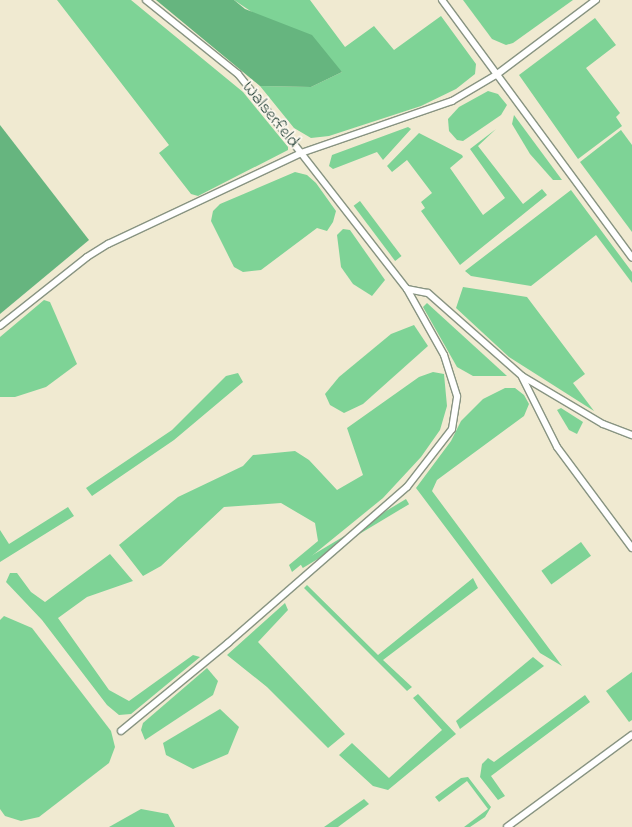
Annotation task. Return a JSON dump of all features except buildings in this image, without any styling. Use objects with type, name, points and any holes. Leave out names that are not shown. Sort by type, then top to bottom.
[{"type":"lane","name":"Walserfeld","points":[[146,0],[238,74],[301,153],[452,101],[496,75],[596,0]]},
{"type":"lane","points":[[442,0],[632,258]]},
{"type":"lane","points":[[0,326],[87,256],[108,244],[301,153],[408,289],[444,355],[457,396],[452,429],[407,487],[228,643],[121,731]]},
{"type":"lane","points":[[408,289],[428,293],[522,376],[603,424],[632,435]]},
{"type":"lane","points":[[522,376],[557,446],[632,548]]},
{"type":"lane","points":[[507,827],[632,735]]},
{"type":"green space","points":[[57,0],[131,0],[243,92],[288,147],[288,150],[198,196],[191,194],[159,153],[169,145]]},
{"type":"green space","points":[[156,0],[234,0],[245,9],[312,35],[342,72],[311,87],[260,86]]},
{"type":"green space","points":[[234,0],[310,0],[345,47],[374,26],[394,50],[441,16],[476,64],[475,74],[456,89],[421,106],[329,136],[311,138],[294,128],[260,86],[311,87],[342,72]]},
{"type":"green space","points":[[463,0],[573,0],[513,43],[506,45],[492,39]]},
{"type":"green space","points":[[595,18],[616,45],[586,68],[620,113],[616,117],[622,126],[578,159],[519,75]]},
{"type":"green space","points":[[488,91],[498,94],[507,105],[501,115],[463,141],[457,140],[449,131],[448,119],[459,107]]},
{"type":"green space","points":[[514,115],[562,180],[553,180],[530,154],[512,124]]},
{"type":"green space","points":[[0,125],[89,240],[0,314]]},
{"type":"green space","points":[[408,127],[411,129],[383,160],[377,152],[333,169],[329,166],[332,155]]},
{"type":"green space","points":[[496,129],[478,146],[523,204],[542,189],[547,195],[460,265],[421,211],[425,208],[421,202],[432,193],[407,160],[392,172],[387,166],[419,133],[462,155],[463,157],[450,168],[483,215],[505,198],[470,149]]},
{"type":"green space","points":[[621,130],[632,145],[632,232],[580,162]]},
{"type":"green space","points":[[295,172],[307,175],[316,183],[336,211],[333,222],[327,231],[317,228],[261,270],[243,272],[234,267],[211,221],[213,211],[220,204]]},
{"type":"green space","points":[[571,190],[632,272],[632,283],[596,235],[531,286],[471,276],[465,271]]},
{"type":"green space","points":[[360,201],[402,256],[395,261],[354,206]]},
{"type":"green space","points":[[343,229],[350,230],[385,280],[372,296],[353,284],[341,267],[337,235]]},
{"type":"green space","points":[[463,287],[527,297],[585,374],[573,383],[594,411],[509,357],[456,308]]},
{"type":"green space","points":[[44,300],[50,302],[77,364],[46,387],[15,397],[0,397],[0,337]]},
{"type":"green space","points":[[427,303],[507,376],[473,376],[457,367],[423,307]]},
{"type":"green space","points":[[414,325],[428,346],[363,404],[344,413],[330,405],[325,394],[339,377],[391,334]]},
{"type":"green space","points":[[433,372],[444,374],[447,406],[440,430],[421,457],[383,498],[292,572],[289,565],[318,541],[315,523],[281,503],[224,507],[161,566],[143,576],[119,545],[178,497],[243,466],[253,455],[295,451],[309,460],[337,490],[363,475],[347,428],[419,377]]},
{"type":"green space","points":[[238,373],[243,382],[174,440],[92,496],[86,488],[172,430],[226,376]]},
{"type":"green space","points":[[505,388],[515,388],[524,395],[529,404],[524,416],[437,480],[432,491],[562,666],[540,653],[416,488],[451,441],[461,421],[483,399]]},
{"type":"green space","points":[[561,408],[583,422],[577,434],[569,430],[557,410]]},
{"type":"green space","points":[[406,499],[409,504],[303,568],[300,563]]},
{"type":"green space","points":[[68,507],[74,516],[0,562],[0,530],[9,544]]},
{"type":"green space","points":[[581,542],[591,556],[551,585],[541,571]]},
{"type":"green space","points":[[110,554],[133,581],[87,597],[58,618],[109,690],[129,701],[193,655],[200,657],[131,714],[119,715],[107,705],[42,620],[6,582],[10,573],[17,573],[31,592],[45,602]]},
{"type":"green space","points":[[473,578],[478,588],[383,660],[412,687],[407,691],[304,588],[307,585],[378,655]]},
{"type":"green space","points":[[285,603],[288,610],[258,642],[345,734],[328,748],[267,687],[227,655]]},
{"type":"green space","points":[[4,616],[32,628],[111,731],[115,747],[109,763],[39,817],[21,821],[5,816],[0,809],[0,620]]},
{"type":"green space","points":[[533,657],[544,666],[460,729],[456,721]]},
{"type":"green space","points":[[207,668],[218,681],[213,695],[145,740],[141,730],[143,723]]},
{"type":"green space","points":[[632,672],[632,720],[629,722],[606,691]]},
{"type":"green space","points":[[418,694],[456,734],[388,790],[373,786],[339,755],[352,743],[389,778],[442,730],[413,698]]},
{"type":"green space","points":[[585,695],[590,702],[491,776],[505,796],[498,800],[480,777],[482,764],[488,758],[494,762]]},
{"type":"green space","points":[[220,709],[239,727],[228,754],[193,769],[166,755],[163,743]]},
{"type":"green space","points":[[468,777],[491,807],[485,817],[470,827],[464,827],[488,809],[467,781],[439,802],[435,797],[461,778]]},
{"type":"green space","points":[[364,799],[369,804],[338,827],[324,827]]},
{"type":"green space","points":[[141,809],[168,814],[175,827],[109,827]]}]
